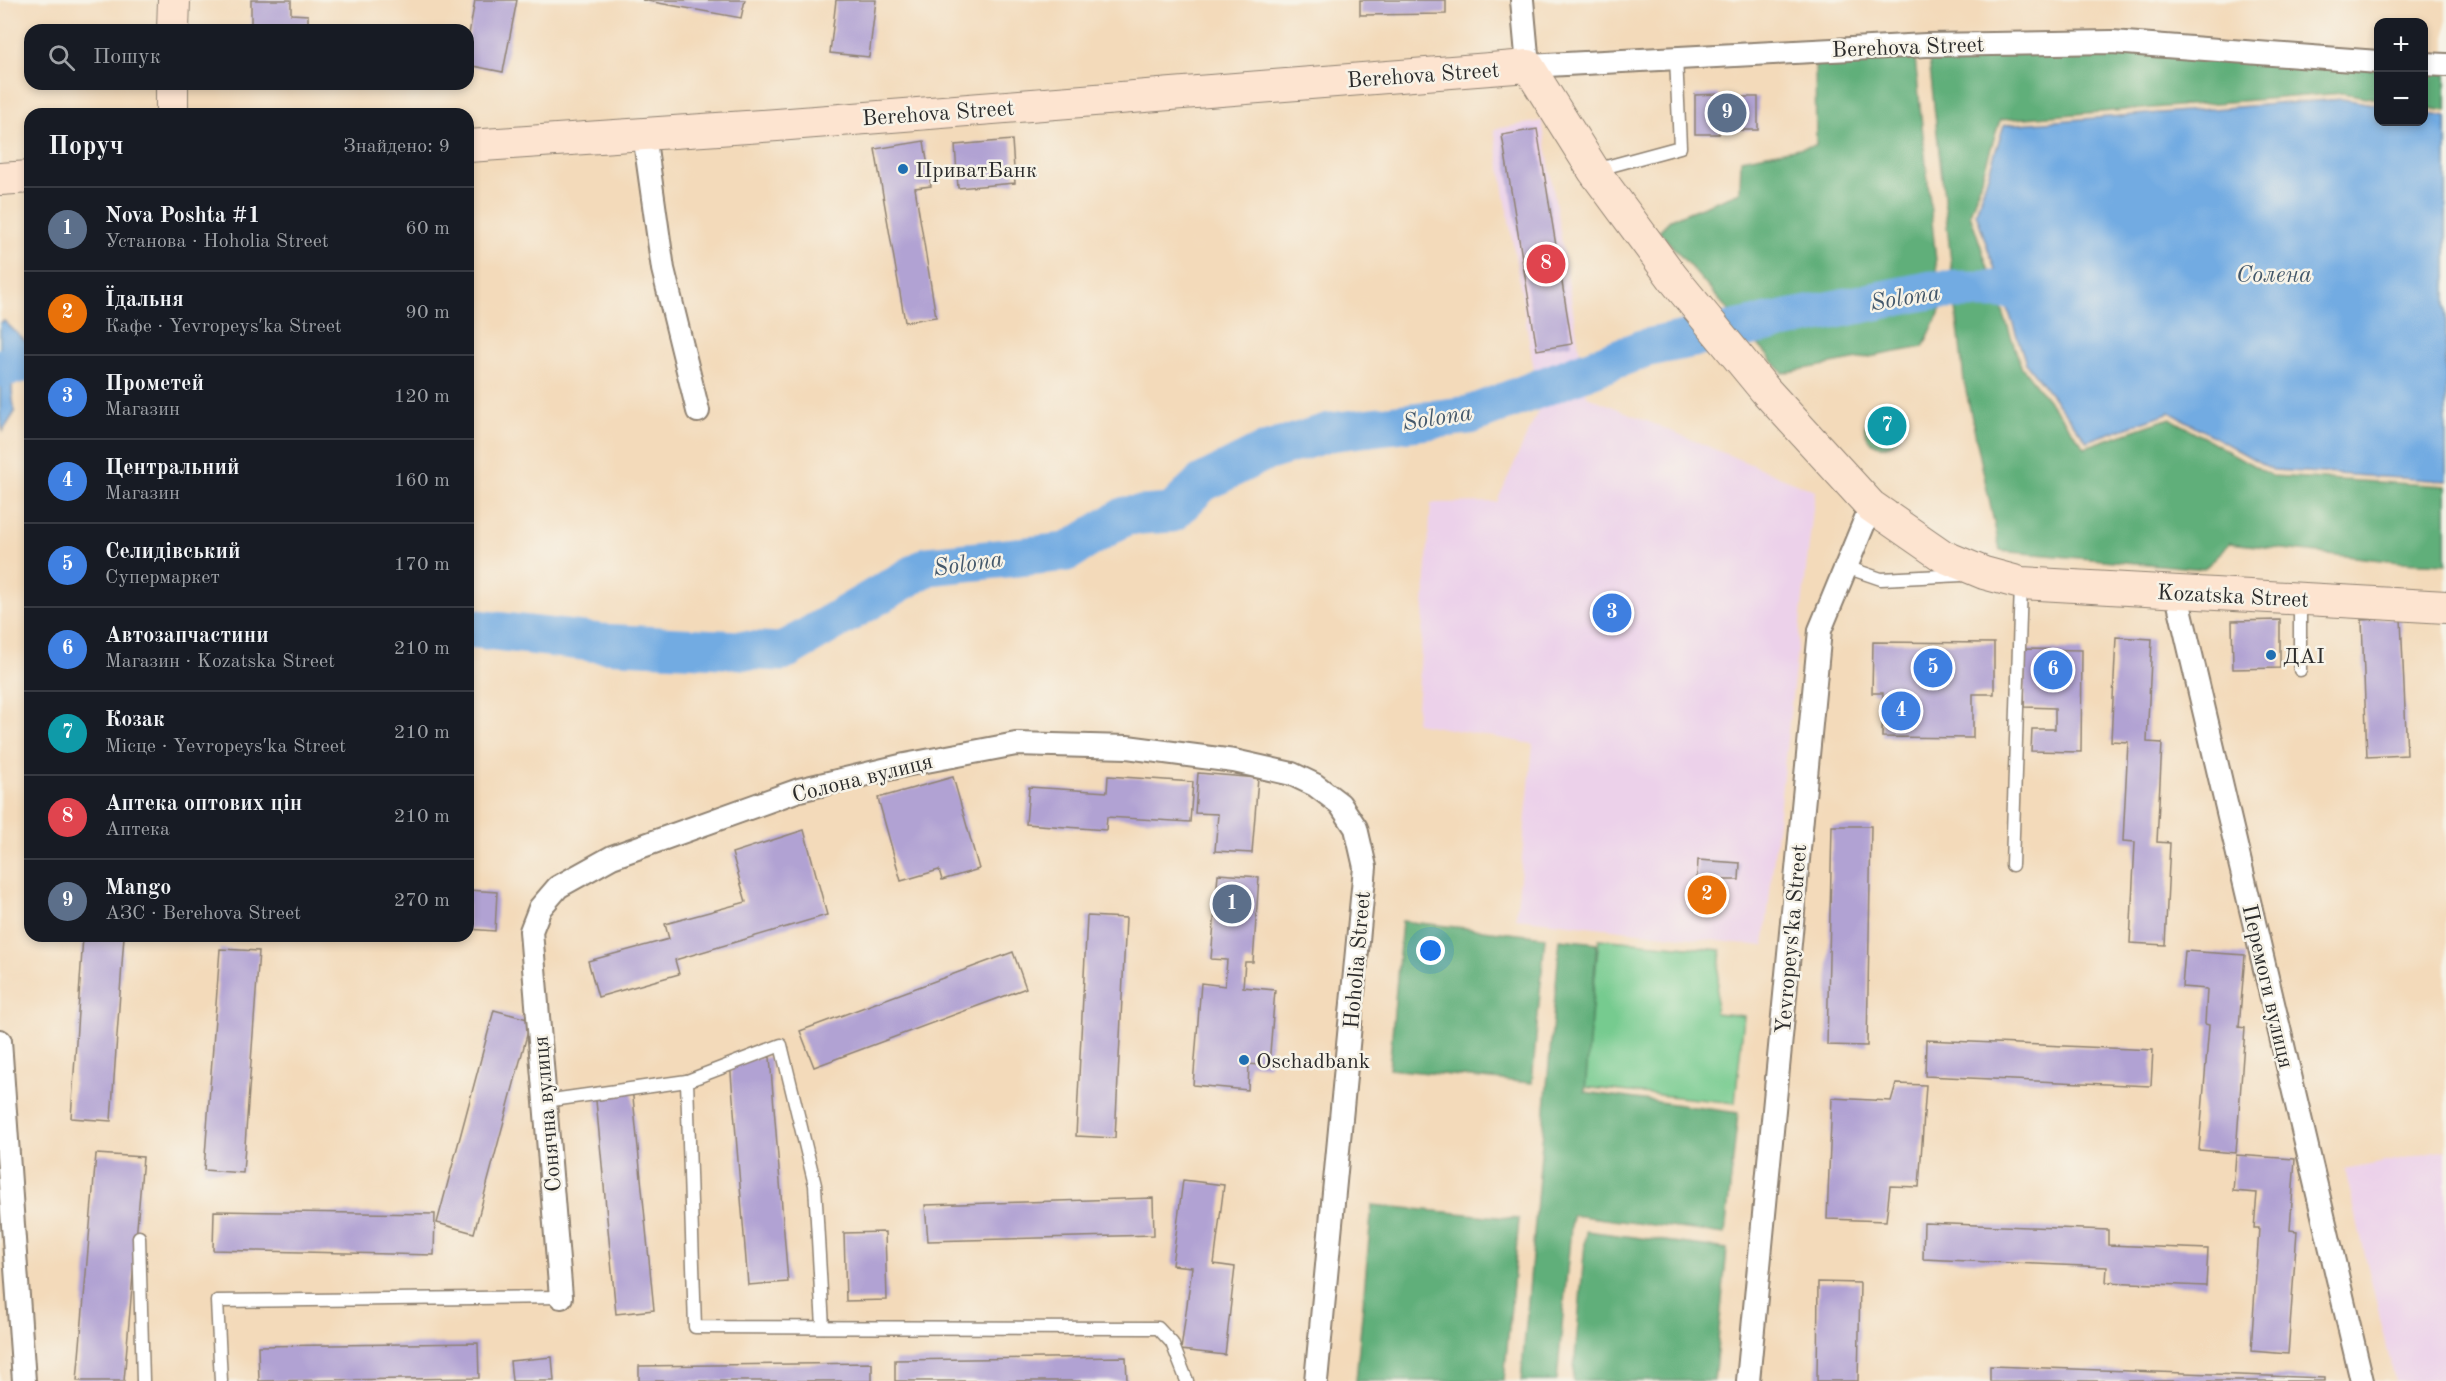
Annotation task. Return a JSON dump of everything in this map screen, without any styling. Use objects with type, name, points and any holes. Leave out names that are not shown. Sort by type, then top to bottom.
[{"type":"main road","points":[[173,24],[174,0]]},
{"type":"main road","name":"Berehova Street","points":[[474,146],[1528,66]]},
{"type":"main road","name":"Kozatska Street","points":[[1528,66],[1594,171],[1673,278],[1765,390],[1871,506],[1943,556],[1984,573],[2021,583],[2446,607]]},
{"type":"main road","points":[[172,90],[172,108]]},
{"type":"main road","points":[[0,179],[24,177]]},
{"type":"street","points":[[1522,0],[1528,66]]},
{"type":"street","name":"Berehova Street","points":[[1528,66],[1926,45],[2112,42],[2374,62]]},
{"type":"street","points":[[2428,64],[2446,65]]},
{"type":"street","points":[[644,134],[663,268],[698,411]]},
{"type":"street","name":"Yevropeysʹka Street","points":[[1748,1381],[1820,630],[1871,506]]},
{"type":"street","name":"Перемоги вулиця","points":[[2176,591],[2362,1381]]},
{"type":"street","name":"Солона вулиця","points":[[531,932],[540,908],[558,887],[612,857],[799,790],[894,767],[1016,744],[1127,747],[1234,761]]},
{"type":"street","name":"Hoholia Street","points":[[1234,761],[1292,774],[1315,786],[1340,804],[1356,828],[1365,867],[1316,1381]]},
{"type":"street","name":"Сонячна вулиця","points":[[531,932],[561,1297]]},
{"type":"street","points":[[0,1041],[24,1381]]},
{"type":"lane","points":[[1594,171],[1680,147],[1676,57]]},
{"type":"lane","points":[[1846,567],[1881,579],[1984,573]]},
{"type":"lane","points":[[2012,865],[2021,583]]},
{"type":"lane","points":[[2300,598],[2300,670]]},
{"type":"lane","points":[[545,1101],[687,1081],[781,1046],[815,1185],[824,1327]]},
{"type":"lane","points":[[687,1081],[695,1327],[1158,1328],[1172,1343],[1187,1381]]},
{"type":"lane","points":[[139,1237],[143,1381]]},
{"type":"lane","points":[[221,1381],[217,1301],[561,1297]]},
{"type":"shaded area","points":[[1542,121],[1587,396],[1815,491],[1764,946],[1516,918],[1533,744],[1416,723],[1431,503],[1497,502],[1540,406],[1494,129]]},
{"type":"shaded area","points":[[2446,1150],[2446,1381],[2395,1381],[2345,1170]]},
{"type":"green space","points":[[2033,48],[2374,69],[2374,98],[2343,93],[2000,120],[1970,214],[2021,366],[2085,447],[2170,418],[2272,476],[2446,486],[2446,564],[2399,562],[2230,543],[2204,569],[2000,551],[1964,381],[1928,50]]},
{"type":"green space","points":[[1815,58],[1915,58],[1941,309],[1923,347],[1783,373],[1659,231],[1671,219],[1740,192],[1741,159],[1816,145]]},
{"type":"green space","points":[[2428,71],[2446,73],[2446,111],[2428,108]]},
{"type":"green space","points":[[1883,410],[1896,415],[1901,428],[1896,441],[1883,446],[1870,441],[1865,428],[1870,415]]},
{"type":"green space","points":[[1402,921],[1545,937],[1532,1083],[1389,1069]]},
{"type":"green space","points":[[1560,939],[1597,943],[1585,1092],[1738,1113],[1725,1234],[1572,1215],[1557,1381],[1521,1381]]},
{"type":"green space","points":[[1599,939],[1721,950],[1715,1013],[1744,1016],[1735,1103],[1583,1087]]},
{"type":"green space","points":[[1372,1205],[1519,1219],[1504,1381],[1356,1381]]},
{"type":"green space","points":[[1586,1231],[1727,1249],[1714,1381],[1573,1381]]},
{"type":"water","name":"Солена","points":[[2342,99],[2374,104],[2374,126],[2428,126],[2428,114],[2446,117],[2446,481],[2273,470],[2170,412],[2087,441],[2026,363],[1976,213],[2004,125]]},
{"type":"water","points":[[4,321],[24,340],[24,349],[13,376],[12,392],[15,412],[3,431],[0,417],[0,323]]},
{"type":"building","points":[[251,0],[291,0],[291,14],[308,15],[308,24],[251,24]]},
{"type":"building","points":[[475,0],[517,0],[503,72],[474,66],[474,24],[471,24]]},
{"type":"building","points":[[642,0],[745,0],[741,18]]},
{"type":"building","points":[[836,0],[876,0],[869,57],[830,53]]},
{"type":"building","points":[[1360,0],[1446,0],[1446,14],[1360,15]]},
{"type":"building","points":[[1719,94],[1719,103],[1739,103],[1739,97],[1758,97],[1758,130],[1737,130],[1737,123],[1719,123],[1719,134],[1695,134],[1695,95]]},
{"type":"building","points":[[1537,129],[1572,344],[1537,350],[1502,135]]},
{"type":"building","points":[[1012,140],[1015,183],[958,188],[955,145]]},
{"type":"building","points":[[924,141],[931,186],[915,188],[936,317],[905,322],[875,149]]},
{"type":"building","points":[[2401,618],[2407,755],[2367,757],[2362,620]]},
{"type":"building","points":[[2280,620],[2280,668],[2233,669],[2232,621]]},
{"type":"building","points":[[2116,637],[2152,639],[2147,742],[2162,743],[2157,842],[2170,843],[2165,945],[2130,943],[2135,842],[2123,841],[2128,742],[2111,741]]},
{"type":"building","points":[[1873,642],[1994,643],[1994,694],[1973,694],[1973,738],[1882,737],[1883,693],[1872,693]]},
{"type":"building","points":[[2025,649],[2082,650],[2081,752],[2031,751],[2032,729],[2055,729],[2055,708],[2024,707]]},
{"type":"building","points":[[1198,773],[1258,778],[1252,853],[1215,851],[1218,814],[1195,813]]},
{"type":"building","points":[[1108,776],[1193,782],[1190,822],[1107,817],[1106,830],[1026,824],[1029,787],[1107,792]]},
{"type":"building","points":[[953,777],[979,869],[942,880],[939,870],[901,881],[878,798]]},
{"type":"building","points":[[1832,826],[1871,826],[1867,1046],[1827,1045]]},
{"type":"building","points":[[804,830],[827,915],[675,960],[679,974],[598,997],[588,961],[669,939],[665,924],[746,902],[732,853]]},
{"type":"building","points":[[1698,860],[1740,863],[1739,880],[1719,880],[1716,913],[1695,910]]},
{"type":"building","points":[[1218,874],[1259,877],[1253,962],[1245,962],[1243,987],[1275,990],[1269,1066],[1249,1064],[1248,1090],[1193,1085],[1201,983],[1225,986],[1227,960],[1211,959]]},
{"type":"building","points":[[474,890],[497,892],[495,931],[474,929]]},
{"type":"building","points":[[1087,916],[1126,918],[1115,1138],[1076,1136]]},
{"type":"building","points":[[83,942],[124,942],[111,1121],[71,1118]]},
{"type":"building","points":[[220,949],[259,951],[243,1173],[204,1170]]},
{"type":"building","points":[[2185,951],[2245,955],[2239,1027],[2245,1028],[2236,1153],[2199,1150],[2209,1025],[2205,1024],[2207,989],[2182,987]]},
{"type":"building","points":[[1013,952],[1026,988],[814,1067],[800,1031]]},
{"type":"building","points":[[494,1010],[531,1020],[474,1233],[437,1223]]},
{"type":"building","points":[[1926,1040],[2153,1050],[2151,1086],[1925,1076]]},
{"type":"building","points":[[770,1057],[788,1282],[748,1285],[730,1061]]},
{"type":"building","points":[[1896,1084],[1926,1085],[1919,1187],[1890,1186],[1886,1221],[1827,1219],[1832,1098],[1891,1101]]},
{"type":"building","points":[[632,1087],[654,1310],[616,1314],[595,1090]]},
{"type":"building","points":[[96,1154],[143,1157],[124,1381],[77,1381]]},
{"type":"building","points":[[2236,1155],[2295,1159],[2290,1230],[2297,1231],[2288,1354],[2251,1351],[2259,1228],[2254,1228],[2257,1193],[2233,1191]]},
{"type":"building","points":[[1183,1180],[1224,1185],[1214,1264],[1235,1267],[1225,1355],[1181,1350],[1192,1267],[1172,1265]]},
{"type":"building","points":[[1153,1198],[1154,1235],[928,1241],[925,1205]]},
{"type":"building","points":[[214,1211],[435,1214],[434,1255],[213,1250]]},
{"type":"building","points":[[1924,1223],[2108,1230],[2108,1245],[2208,1249],[2206,1286],[2106,1282],[2107,1267],[1923,1259]]},
{"type":"building","points":[[885,1232],[887,1300],[846,1301],[844,1233]]},
{"type":"building","points":[[1818,1282],[1860,1283],[1858,1381],[1817,1381]]},
{"type":"building","points":[[478,1343],[479,1378],[259,1381],[258,1346]]},
{"type":"building","points":[[552,1357],[554,1381],[512,1381],[510,1361]]},
{"type":"building","points":[[1126,1357],[1127,1381],[895,1381],[895,1360]]},
{"type":"building","points":[[872,1363],[872,1381],[639,1381],[639,1366]]},
{"type":"building","points":[[1990,1366],[2325,1378],[2325,1381],[1990,1381]]},
{"type":"waterway","name":"Solona","points":[[474,629],[600,643],[782,652],[928,566],[1067,552],[1125,516],[1172,513],[1202,483],[1262,453],[1330,432],[1470,415],[1645,348],[1931,290],[2055,290]]},
{"type":"waterway","name":"Solona","points":[[0,368],[24,363]]},
{"type":"place","name":"Mango","points":[[1727,113]]},
{"type":"place","name":"ПриватБанк","points":[[903,169]]},
{"type":"place","name":"Аптека оптових цін","points":[[1546,264]]},
{"type":"place","name":"Козак","points":[[1887,426]]},
{"type":"place","name":"Прометей","points":[[1612,613]]},
{"type":"place","name":"ДАІ","points":[[2271,655]]},
{"type":"place","name":"Селидівський","points":[[1933,668]]},
{"type":"place","name":"Автозапчастини","points":[[2053,670]]},
{"type":"place","name":"Центральний","points":[[1901,711]]},
{"type":"place","name":"Їдальня","points":[[1707,895]]},
{"type":"place","name":"Nova Poshta #1","points":[[1232,904]]},
{"type":"place","name":"Oschadbank","points":[[1244,1060]]}]
